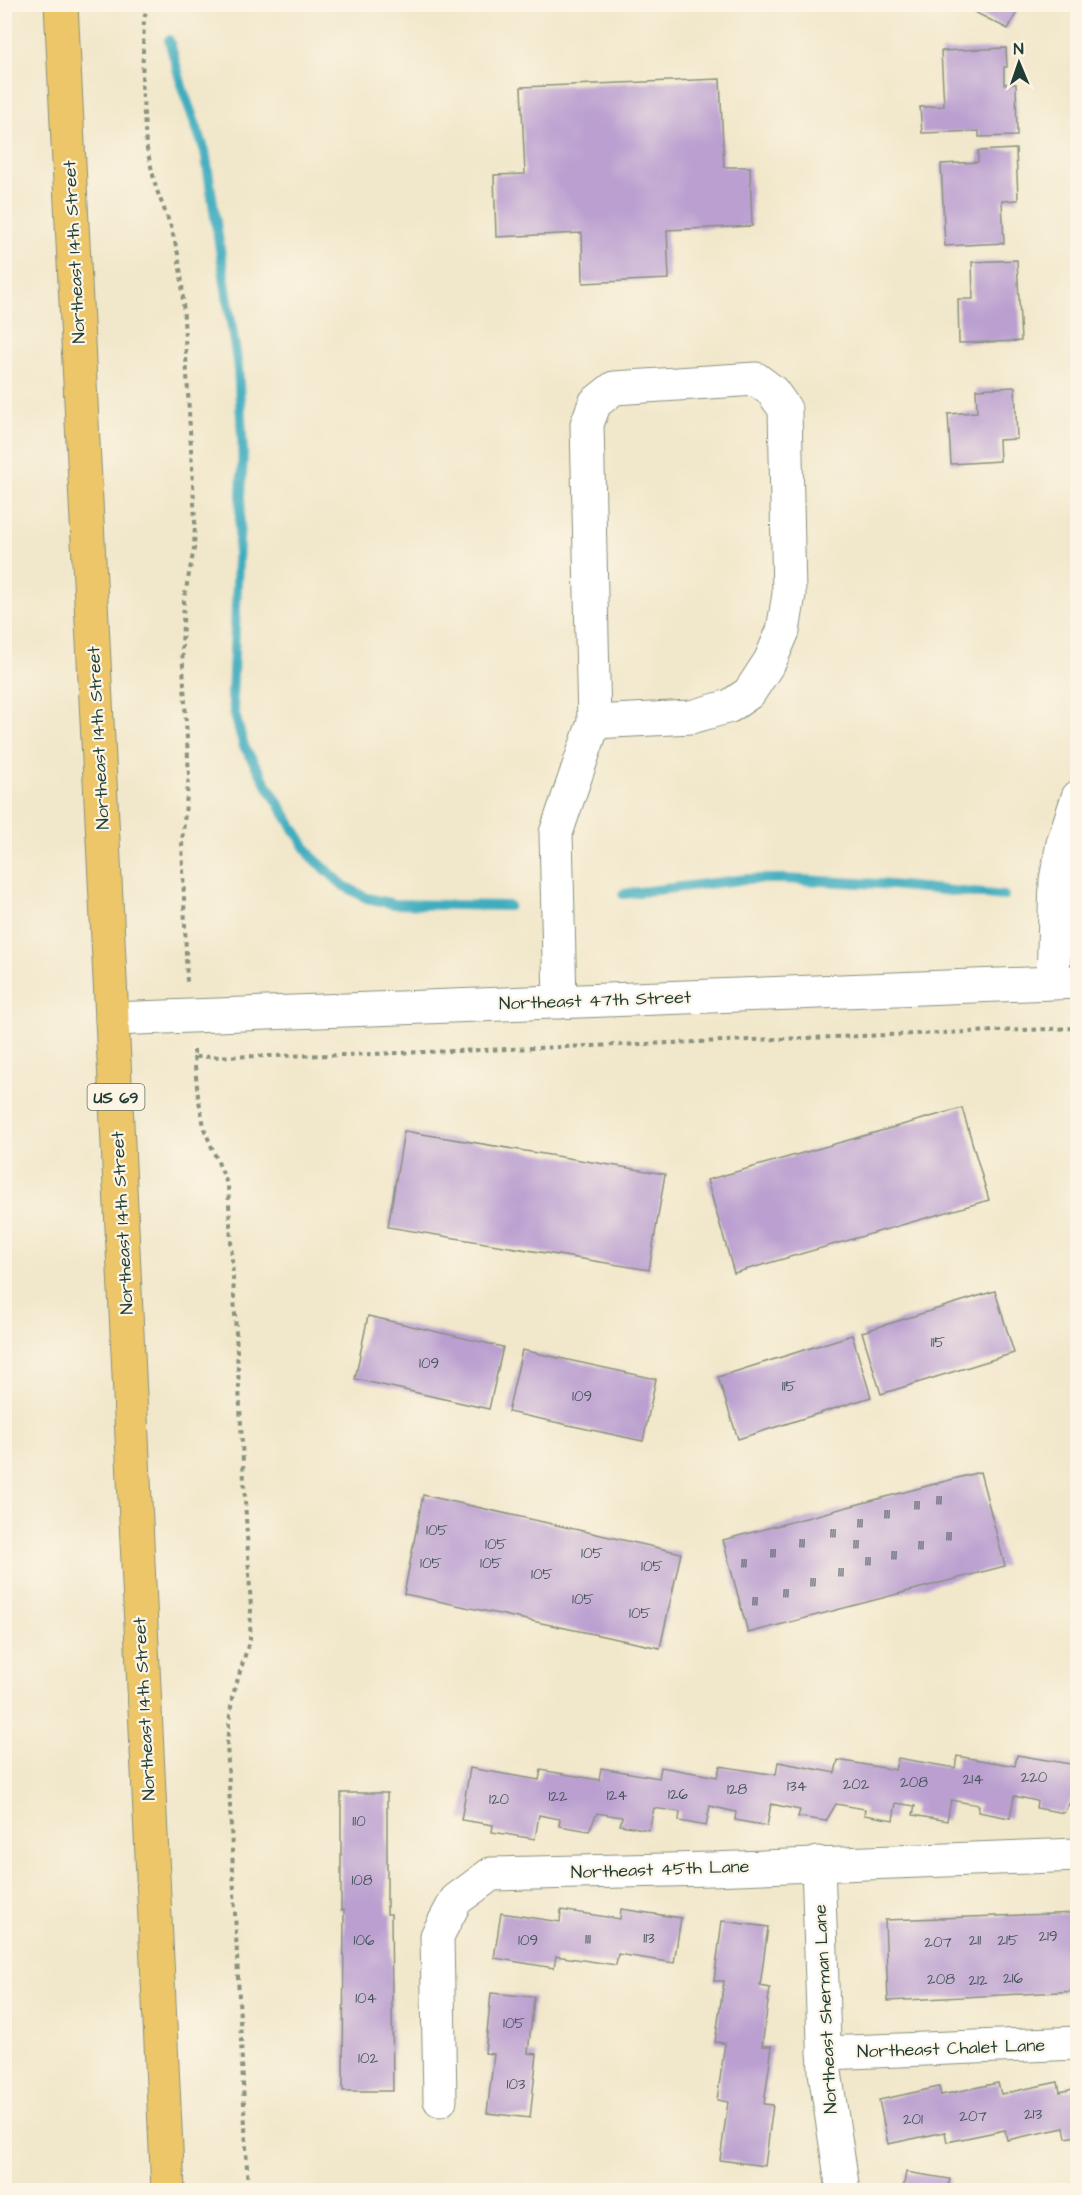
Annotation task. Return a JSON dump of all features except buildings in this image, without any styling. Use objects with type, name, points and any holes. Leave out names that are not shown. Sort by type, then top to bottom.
[{"type":"main road","name":"Northeast 14th Street","points":[[61,4],[168,2190]]},
{"type":"street","points":[[560,1002],[556,833],[594,722],[587,424],[596,403],[614,388],[756,380],[772,391],[785,409],[789,594],[783,630],[770,662],[749,693],[730,706],[691,717],[594,722]]},
{"type":"street","points":[[1065,982],[1056,880],[1063,843],[1077,797]]},
{"type":"street","name":"Northeast 47th Street","points":[[112,1019],[1065,982]]},
{"type":"street","name":"Northeast 45th Lane","points":[[440,2100],[437,1936],[456,1900],[491,1874],[711,1869],[818,1863],[1077,1855]]},
{"type":"street","name":"Northeast Sherman Lane","points":[[818,1863],[824,2053],[830,2114],[843,2190]]},
{"type":"street","name":"Northeast Chalet Lane","points":[[824,2053],[1077,2043]]},
{"type":"path","points":[[148,4],[144,19],[142,84],[146,146],[156,188],[171,227],[180,263],[195,521],[194,549],[184,599],[182,648],[189,776],[182,841],[189,1016],[198,1095],[205,1131],[228,1185],[251,1598],[250,1639],[232,1698],[227,1742],[248,2190]]},
{"type":"path","points":[[194,1057],[357,1054],[1077,1028]]},
{"type":"waterway","points":[[169,40],[183,90],[205,151],[238,367],[243,451],[232,696],[244,746],[311,856],[344,886],[367,898],[394,904],[509,906]]},
{"type":"waterway","points":[[623,894],[747,879],[782,879],[880,884],[1004,896]]}]
